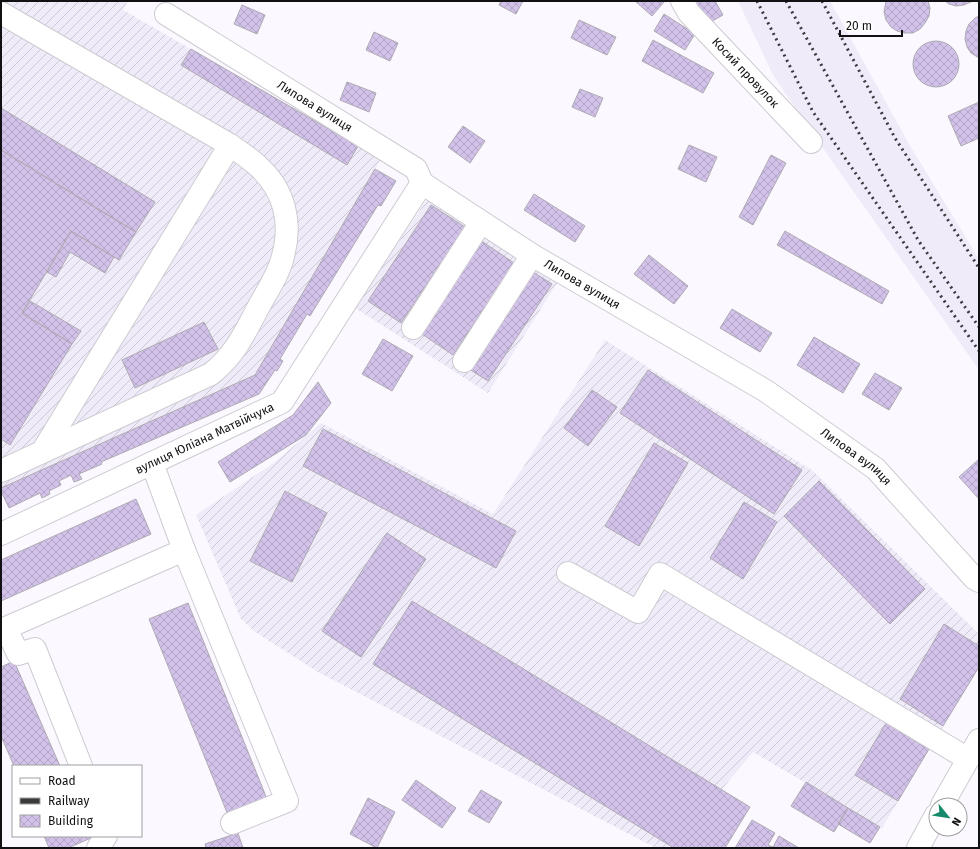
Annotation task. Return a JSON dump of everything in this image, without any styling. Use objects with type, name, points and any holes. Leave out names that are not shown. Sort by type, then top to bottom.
[{"type":"street","name":"Косий провулок","points":[[682,1],[689,13],[811,142]]},
{"type":"street","points":[[1,12],[230,145],[259,167],[277,187],[286,213],[287,236],[283,257],[274,278],[237,347],[223,365],[211,374],[1,471]]},
{"type":"street","name":"Липова вулиця","points":[[166,14],[416,169],[422,183],[532,255],[766,391],[876,469],[974,578],[979,581]]},
{"type":"street","points":[[42,452],[230,145]]},
{"type":"street","name":"вулиця Юліана Матвійчука","points":[[1,534],[282,402],[422,183]]},
{"type":"street","points":[[413,328],[482,222]]},
{"type":"street","points":[[464,361],[532,255]]},
{"type":"street","points":[[152,463],[184,550],[287,801],[232,823]]},
{"type":"street","points":[[82,765],[35,649],[18,654],[6,628],[184,550]]},
{"type":"street","points":[[568,573],[638,612],[660,574],[968,759]]},
{"type":"street","points":[[947,797],[979,740]]},
{"type":"street","points":[[918,848],[928,830]]},
{"type":"street","points":[[98,848],[105,837]]},
{"type":"shaded area","points":[[1,1],[128,1],[123,10],[381,159],[255,375],[1,488]]},
{"type":"shaded area","points":[[738,1],[830,1],[909,144],[979,259],[979,370],[773,75]]},
{"type":"shaded area","points":[[428,198],[559,280],[488,393],[355,308]]},
{"type":"shaded area","points":[[605,340],[813,471],[979,634],[979,667],[882,828],[753,752],[723,788],[678,848],[656,848],[316,671],[254,631],[241,619],[196,515],[275,462],[321,423],[493,514]]},
{"type":"building","points":[[501,1],[523,1],[516,14],[499,5]]},
{"type":"building","points":[[635,1],[663,1],[664,2],[652,16]]},
{"type":"building","points":[[694,1],[715,1],[723,15],[707,24]]},
{"type":"building","points":[[886,1],[928,1],[930,8],[929,16],[920,29],[913,33],[897,31],[891,27],[886,20],[884,12]]},
{"type":"building","points":[[945,1],[973,1],[964,5],[956,6]]},
{"type":"building","points":[[242,5],[265,15],[257,34],[234,24]]},
{"type":"building","points":[[664,14],[695,34],[685,50],[654,31]]},
{"type":"building","points":[[979,16],[979,58],[971,53],[967,47],[965,39],[969,24]]},
{"type":"building","points":[[579,20],[616,37],[607,55],[571,38]]},
{"type":"building","points":[[374,32],[398,43],[390,61],[366,50]]},
{"type":"building","points":[[653,40],[714,73],[703,93],[642,61]]},
{"type":"building","points":[[936,41],[949,45],[955,51],[959,64],[955,77],[949,83],[936,87],[923,83],[917,77],[913,64],[917,51],[923,45]]},
{"type":"building","points":[[191,49],[358,146],[347,165],[181,65]]},
{"type":"building","points":[[347,82],[376,93],[369,112],[340,100]]},
{"type":"building","points":[[580,89],[603,98],[595,117],[572,107]]},
{"type":"building","points":[[979,102],[979,138],[961,146],[948,116]]},
{"type":"building","points":[[1,108],[155,202],[136,232],[1,150]]},
{"type":"building","points":[[463,126],[485,141],[470,163],[448,147]]},
{"type":"building","points":[[689,145],[717,157],[706,182],[678,169]]},
{"type":"building","points":[[1,150],[136,232],[119,260],[71,231],[22,313],[72,344],[10,445],[1,439]]},
{"type":"building","points":[[771,155],[786,163],[753,225],[739,217]]},
{"type":"building","points":[[375,169],[396,181],[381,206],[378,205],[310,316],[307,314],[280,359],[283,361],[277,371],[275,370],[259,394],[101,462],[102,464],[79,474],[82,479],[74,482],[71,475],[59,481],[61,485],[49,491],[50,494],[42,498],[40,493],[9,508],[1,488],[255,375]]},
{"type":"building","points":[[534,194],[585,226],[575,242],[524,210]]},
{"type":"building","points":[[431,205],[465,227],[401,323],[368,301]]},
{"type":"building","points":[[71,231],[114,257],[105,273],[70,252],[56,277],[47,272]]},
{"type":"building","points":[[785,231],[889,291],[882,304],[777,245]]},
{"type":"building","points":[[480,240],[514,263],[453,355],[419,332]]},
{"type":"building","points":[[649,255],[688,286],[674,304],[634,274]]},
{"type":"building","points":[[533,272],[552,284],[488,381],[469,369]]},
{"type":"building","points":[[30,301],[81,331],[72,344],[22,313]]},
{"type":"building","points":[[732,309],[772,333],[760,352],[720,328]]},
{"type":"building","points":[[204,322],[218,349],[135,388],[122,360]]},
{"type":"building","points":[[814,337],[860,364],[843,393],[797,365]]},
{"type":"building","points":[[383,339],[413,356],[392,391],[362,374]]},
{"type":"building","points":[[648,370],[802,470],[774,514],[620,413]]},
{"type":"building","points":[[875,373],[902,388],[889,410],[862,394]]},
{"type":"building","points":[[318,382],[331,403],[306,435],[230,482],[218,462],[293,415]]},
{"type":"building","points":[[592,390],[617,407],[588,446],[564,428]]},
{"type":"building","points":[[323,429],[516,531],[496,568],[303,466]]},
{"type":"building","points":[[654,443],[688,463],[639,546],[605,526]]},
{"type":"building","points":[[979,459],[979,499],[959,477]]},
{"type":"building","points":[[819,481],[925,589],[890,624],[784,516]]},
{"type":"building","points":[[285,491],[327,513],[292,582],[250,561]]},
{"type":"building","points":[[136,499],[151,534],[1,601],[1,560]]},
{"type":"building","points":[[744,502],[777,522],[743,579],[710,558]]},
{"type":"building","points":[[387,533],[426,559],[361,657],[322,631]]},
{"type":"building","points":[[412,601],[750,807],[725,848],[674,848],[373,664]]},
{"type":"building","points":[[188,603],[267,799],[228,815],[149,619]]},
{"type":"building","points":[[944,624],[979,646],[979,667],[943,726],[900,699]]},
{"type":"building","points":[[14,661],[60,765],[14,765],[1,736],[1,667]]},
{"type":"building","points":[[886,723],[929,749],[898,801],[855,775]]},
{"type":"building","points":[[416,780],[456,808],[442,828],[402,800]]},
{"type":"building","points":[[806,782],[848,808],[834,832],[791,806]]},
{"type":"building","points":[[481,790],[502,802],[489,823],[468,811]]},
{"type":"building","points":[[368,798],[395,812],[377,848],[350,834]]},
{"type":"building","points":[[848,808],[880,827],[870,843],[838,824]]},
{"type":"building","points":[[752,820],[775,833],[768,845],[773,847],[779,836],[799,848],[735,848]]},
{"type":"building","points":[[238,833],[243,848],[206,848],[205,844]]},
{"type":"building","points":[[44,837],[91,838],[68,848],[49,848]]},
{"type":"railway","points":[[757,1],[813,112],[979,351]]},
{"type":"railway","points":[[786,1],[918,240],[979,327]]},
{"type":"railway","points":[[822,1],[895,138],[979,268]]}]
